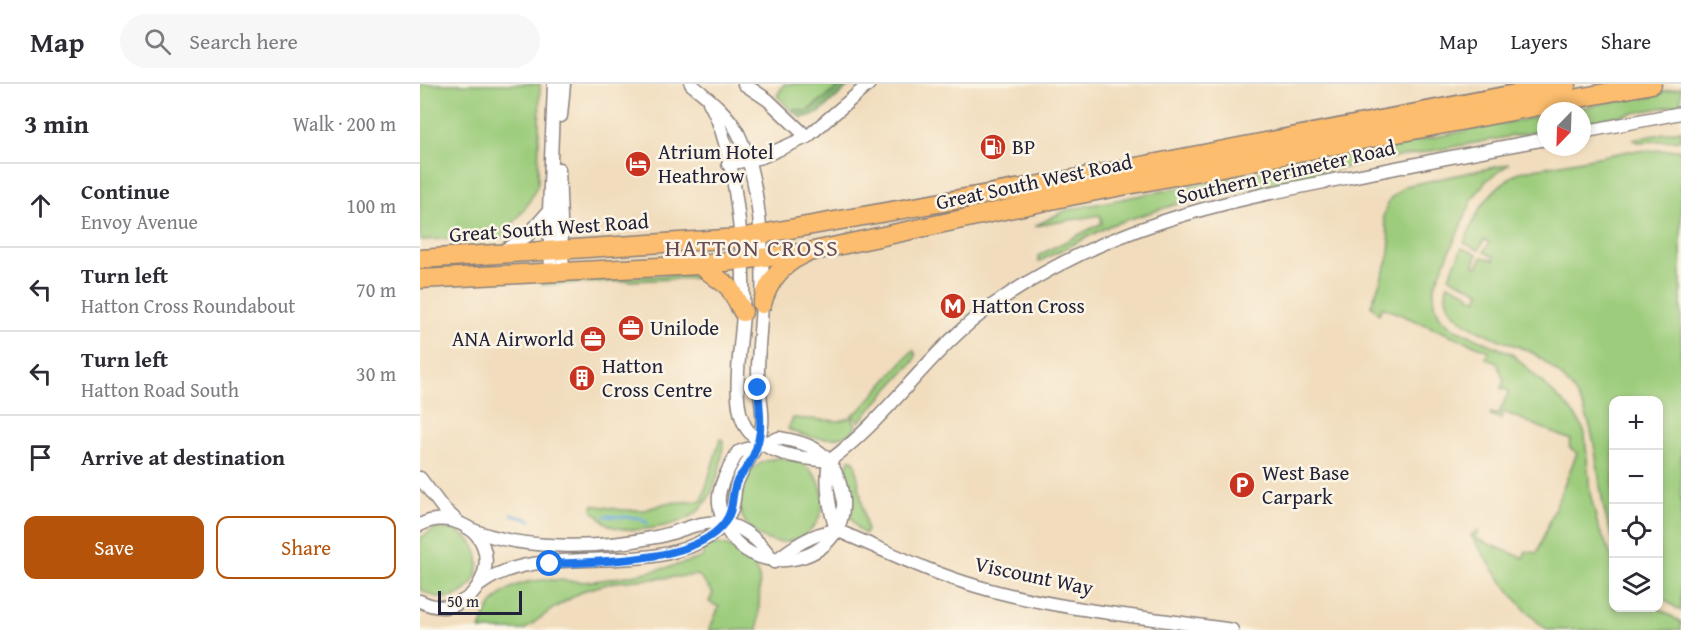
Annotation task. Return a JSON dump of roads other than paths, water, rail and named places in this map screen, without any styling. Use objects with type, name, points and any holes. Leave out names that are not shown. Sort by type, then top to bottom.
[{"type":"highway","name":"Great South West Road","points":[[420,259],[500,253],[554,245],[739,231],[759,234],[1068,180],[1567,84]]},
{"type":"highway","name":"Great South West Road","points":[[420,279],[700,265],[742,267],[762,265],[809,252],[1065,197],[1652,84]]},
{"type":"highway","points":[[762,304],[771,283],[781,270],[791,260],[809,252]]},
{"type":"highway","points":[[700,265],[729,287],[743,312]]},
{"type":"street","points":[[554,84],[549,211],[557,273]]},
{"type":"street","points":[[554,245],[564,84]]},
{"type":"street","points":[[691,84],[728,116],[738,132],[747,160],[762,265],[758,369],[763,422],[759,443]]},
{"type":"street","points":[[744,84],[768,100],[807,137]]},
{"type":"street","points":[[728,164],[747,160],[807,137],[869,84]]},
{"type":"street","points":[[420,525],[437,519],[510,541],[578,545],[646,539],[676,532],[702,521],[725,523],[743,529],[764,545],[774,562],[792,561],[806,556],[823,546],[836,530],[829,508],[826,479],[829,460],[776,452],[759,443],[747,429],[739,406],[743,312],[739,231],[728,164],[718,125],[706,97]]},
{"type":"street","points":[[1591,130],[1681,113]]},
{"type":"street","name":"Southern Perimeter Road","points":[[829,460],[875,422],[934,356],[992,305],[1052,267],[1113,238],[1236,199],[1537,141]]},
{"type":"street","points":[[500,253],[527,236],[549,211]]},
{"type":"street","points":[[725,523],[718,502],[730,466],[738,452],[759,443]]},
{"type":"street","points":[[420,478],[442,507],[475,534],[484,550],[486,567],[481,584]]},
{"type":"street","points":[[420,601],[435,607],[457,604],[467,599],[492,576],[520,566],[664,554],[710,537],[725,523]]},
{"type":"street","name":"Viscount Way","points":[[836,530],[961,581],[992,590],[1052,603],[1232,630]]},
{"type":"waterway","points":[[512,515],[531,520]]},
{"type":"waterway","points":[[605,516],[640,518],[647,523]]},
{"type":"place","name":"BP","points":[[993,147]]},
{"type":"place","name":"Atrium Hotel Heathrow","points":[[638,164]]},
{"type":"place","name":"Hatton Cross","points":[[953,306]]},
{"type":"place","name":"Unilode","points":[[631,328]]},
{"type":"place","name":"ANA Airworld","points":[[593,339]]},
{"type":"place","name":"Hatton Cross Centre","points":[[582,378]]},
{"type":"place","name":"West Base Carpark","points":[[1242,485]]},
{"type":"district","name":"HATTON CROSS","points":[[752,248]]}]
